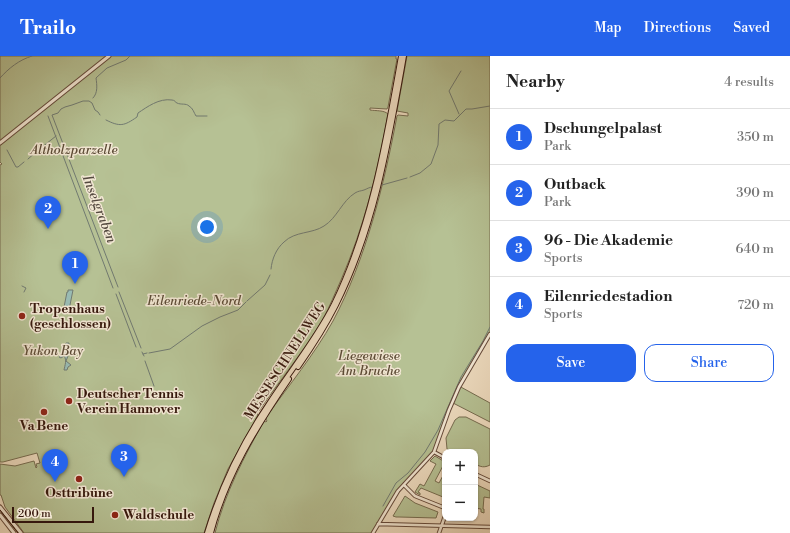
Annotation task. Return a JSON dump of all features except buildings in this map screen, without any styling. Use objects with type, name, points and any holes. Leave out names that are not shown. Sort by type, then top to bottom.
[{"type":"highway","name":"MESSESCHNELLWEG","points":[[207,533],[224,485],[245,442],[268,405],[317,334],[334,304],[351,265],[366,221],[379,171],[387,135],[400,56]]},
{"type":"highway","name":"MESSESCHNELLWEG","points":[[212,533],[216,515],[238,462],[270,406],[316,341],[336,305],[354,266],[380,179],[390,136],[404,56]]},
{"type":"street","points":[[0,143],[109,56]]},
{"type":"street","points":[[372,533],[394,497],[434,452],[459,387],[490,334]]},
{"type":"street","points":[[434,452],[442,456]]},
{"type":"street","points":[[478,475],[490,481]]},
{"type":"street","points":[[404,485],[415,496],[442,507]]},
{"type":"street","points":[[0,507],[21,533]]},
{"type":"street","points":[[0,515],[14,533]]},
{"type":"street","points":[[439,533],[443,521]]},
{"type":"street","points":[[378,524],[490,528]]},
{"type":"green space","points":[[0,56],[396,56],[397,59],[387,109],[370,108],[370,110],[382,111],[388,114],[380,157],[369,198],[357,240],[341,280],[316,331],[259,411],[254,407],[253,408],[258,415],[228,469],[204,533],[24,533],[5,507],[0,495],[0,464],[15,466],[34,461],[36,468],[36,464],[40,463],[37,453],[0,462],[0,165],[2,164],[0,162]]},
{"type":"green space","name":"Liegewiese Am Bruche","points":[[407,56],[490,56],[490,334],[459,386],[490,403],[490,422],[453,403],[435,449],[398,491],[373,533],[215,533],[230,489],[242,462],[264,421],[267,421],[267,416],[326,334],[345,297],[355,273],[380,195],[397,116],[408,116],[408,113],[397,111]]},
{"type":"green space","points":[[459,417],[466,417],[490,429],[490,465],[486,467],[478,466],[478,449],[447,449],[446,438],[455,420]]},
{"type":"green space","points":[[435,456],[442,460],[442,468],[435,481],[439,483],[442,478],[442,497],[421,488],[418,492],[420,495],[415,492],[420,484],[424,486],[436,464],[430,461]]},
{"type":"green space","points":[[478,485],[490,491],[490,498],[484,497],[484,513],[481,512],[481,509],[478,508]]},
{"type":"green space","points":[[405,496],[415,503],[438,512],[436,518],[393,516]]},
{"type":"water","points":[[68,290],[73,290],[69,310],[64,307]]},
{"type":"water","points":[[66,343],[69,343],[69,346],[66,348],[72,350],[67,354],[68,356],[66,361],[71,365],[67,370],[64,370],[66,363],[65,358],[64,356],[61,358],[59,357],[62,354],[63,346]]},
{"type":"waterway","points":[[0,78],[14,65],[32,56]]},
{"type":"waterway","points":[[93,98],[95,96],[97,86],[96,78],[107,68],[126,60],[130,56]]},
{"type":"waterway","points":[[459,114],[449,91],[461,71]]},
{"type":"waterway","points":[[106,120],[115,124],[125,124],[137,117],[138,113],[162,100],[173,100],[179,104],[188,105],[192,108],[196,116],[207,116]]},
{"type":"waterway","name":"Inselgraben","points":[[100,115],[89,101],[83,101],[65,107],[58,113],[52,115],[118,287]]},
{"type":"waterway","points":[[410,177],[420,173],[431,164],[438,145],[439,124],[445,120],[454,121],[466,109],[490,106]]},
{"type":"waterway","points":[[48,116],[113,288]]},
{"type":"waterway","points":[[41,148],[56,136]]},
{"type":"waterway","points":[[7,150],[16,167],[24,162]]},
{"type":"waterway","points":[[28,159],[36,152]]},
{"type":"waterway","points":[[382,185],[407,178]]},
{"type":"waterway","points":[[271,269],[275,254],[288,238],[319,229],[329,223],[350,196],[373,187]]},
{"type":"waterway","points":[[247,301],[265,285],[270,275]]},
{"type":"waterway","points":[[22,286],[26,288],[24,292]]},
{"type":"waterway","name":"Inselgraben","points":[[119,292],[141,348]]},
{"type":"waterway","name":"Inselgraben","points":[[116,294],[136,347]]},
{"type":"waterway","points":[[149,353],[170,349],[202,326],[238,310],[246,302]]},
{"type":"waterway","points":[[383,506],[396,483],[408,473],[425,452],[438,430],[461,377],[490,327]]},
{"type":"waterway","name":"Inselgraben","points":[[142,352],[144,356]]},
{"type":"waterway","name":"Inselgraben","points":[[143,354],[147,353]]},
{"type":"waterway","points":[[145,361],[154,386]]},
{"type":"tram line","points":[[0,510],[18,533]]},
{"type":"place","name":"Outback","points":[[48,229]]},
{"type":"place","name":"Dschungelpalast","points":[[75,284]]},
{"type":"place","name":"Tropenhaus (geschlossen)","points":[[22,316]]},
{"type":"place","name":"Deutscher Tennis Verein Hannover","points":[[69,401]]},
{"type":"place","name":"Va Bene","points":[[44,412]]},
{"type":"place","name":"96 - Die Akademie","points":[[124,477]]},
{"type":"place","name":"Osttribüne","points":[[79,479]]},
{"type":"place","name":"Eilenriedestadion","points":[[55,482]]},
{"type":"place","name":"Waldschule","points":[[115,515]]},
{"type":"park label","name":"Altholzparzelle","points":[[74,150]]},
{"type":"park label","name":"Eilenriede-Nord","points":[[194,301]]},
{"type":"park label","name":"Yukon Bay","points":[[53,351]]}]
